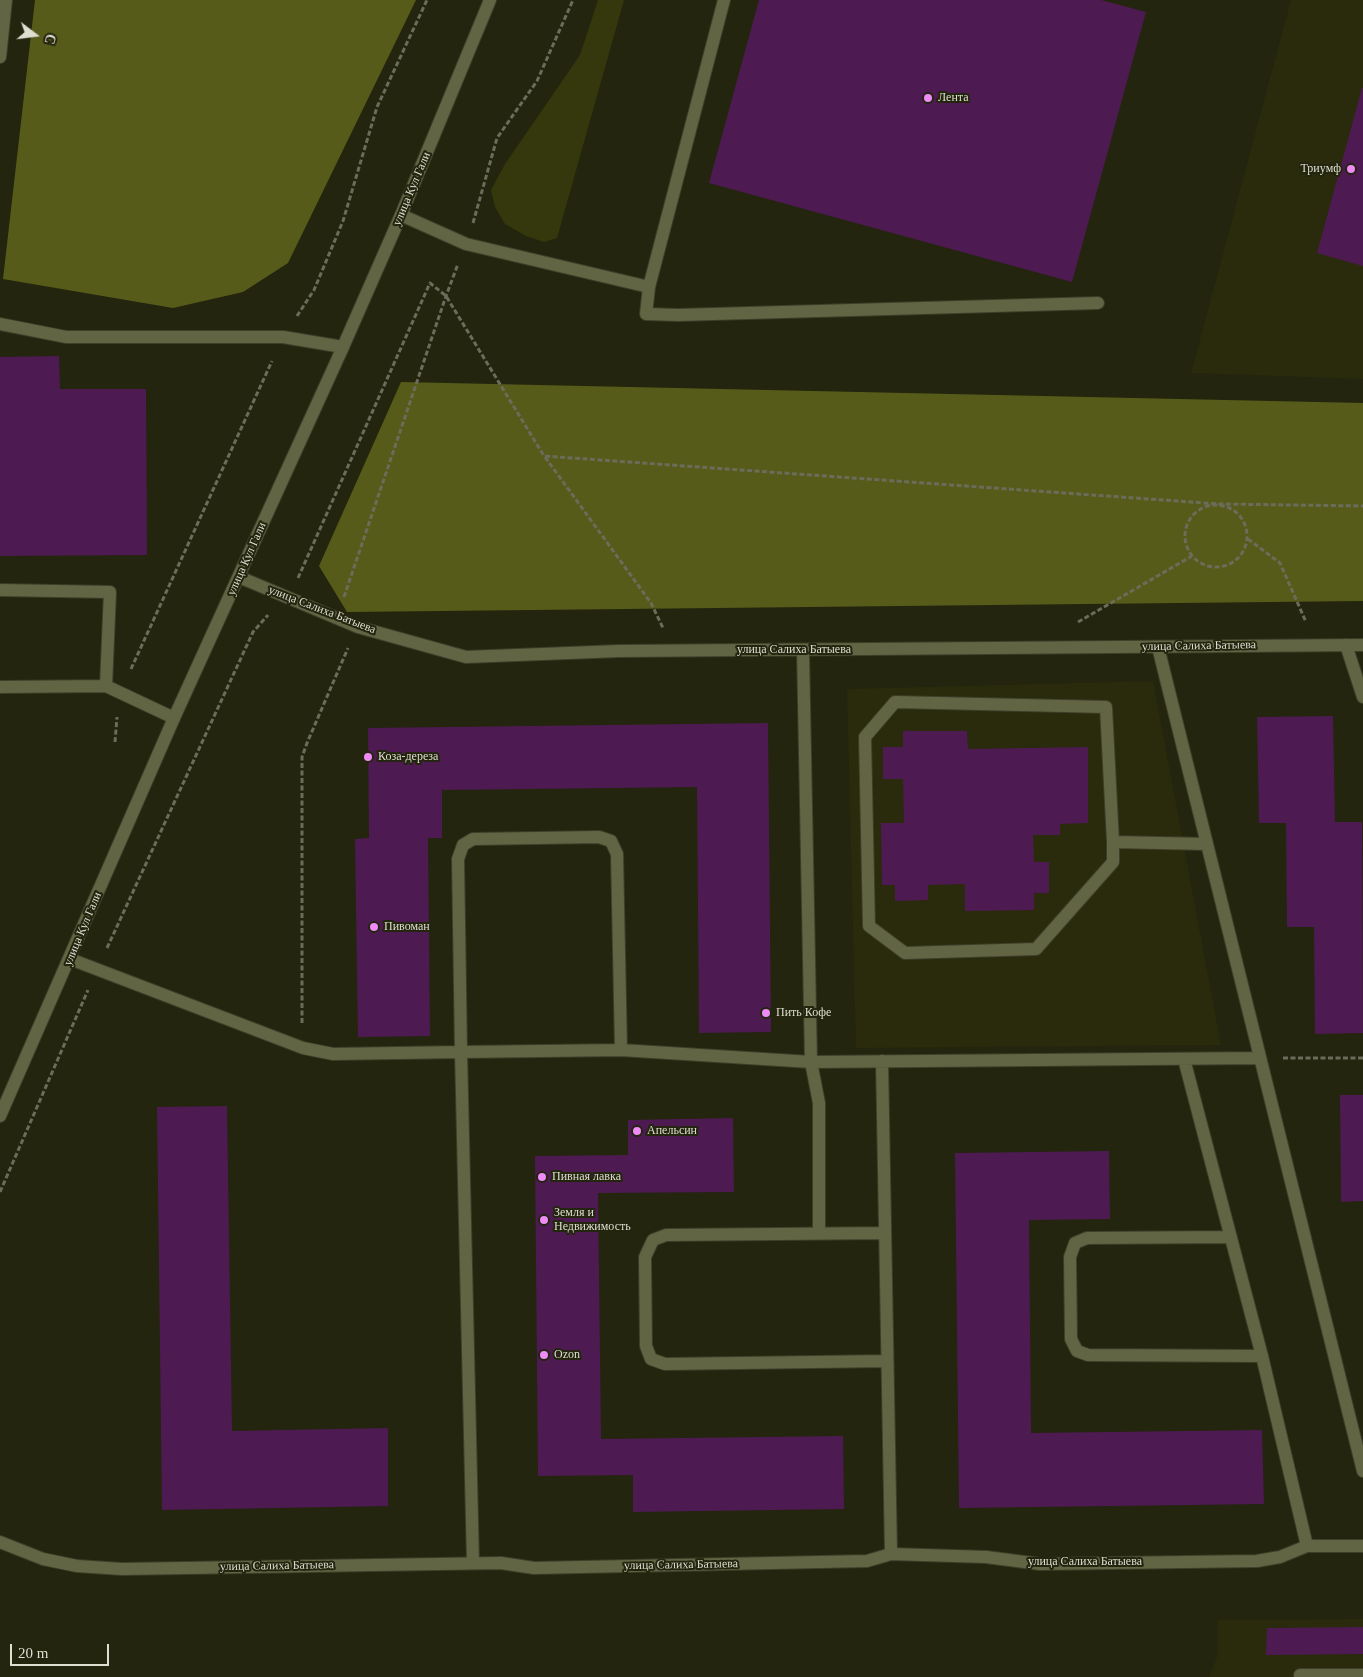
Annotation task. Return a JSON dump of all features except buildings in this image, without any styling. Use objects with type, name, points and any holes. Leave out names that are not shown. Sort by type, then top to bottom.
[{"type":"street","points":[[0,57],[6,0]]},
{"type":"street","name":"улица Кул Гали","points":[[0,1116],[174,718],[401,215],[490,0]]},
{"type":"street","points":[[724,0],[649,287],[646,314],[678,315],[1098,303]]},
{"type":"street","points":[[401,215],[466,244],[649,287]]},
{"type":"street","points":[[0,324],[66,337],[283,337],[343,347]]},
{"type":"street","name":"улица Салиха Батыева","points":[[239,577],[358,627],[466,657],[619,650],[1363,645]]},
{"type":"street","points":[[0,590],[110,592],[106,686]]},
{"type":"street","points":[[1346,645],[1363,697]]},
{"type":"street","points":[[1158,647],[1363,1471]]},
{"type":"street","points":[[803,650],[811,1062],[819,1103],[819,1234]]},
{"type":"street","points":[[0,686],[106,686],[174,718]]},
{"type":"street","points":[[895,702],[1106,707],[1113,842],[1113,862],[1036,949],[904,953],[869,926],[865,737],[895,702]]},
{"type":"street","points":[[473,1563],[458,859],[463,845],[472,839],[599,837],[611,841],[617,854],[621,1050]]},
{"type":"street","points":[[1113,842],[1207,844]]},
{"type":"street","points":[[70,958],[303,1048],[333,1054],[621,1050],[811,1062],[1260,1058]]},
{"type":"street","points":[[1184,1060],[1262,1356],[1307,1546]]},
{"type":"street","points":[[882,1061],[891,1554]]},
{"type":"street","points":[[885,1233],[666,1236],[652,1240],[645,1257],[646,1346],[651,1359],[665,1364],[888,1361]]},
{"type":"street","points":[[1231,1237],[1087,1238],[1075,1243],[1070,1257],[1071,1339],[1078,1351],[1088,1355],[1262,1356]]},
{"type":"street","name":"улица Салиха Батыева","points":[[0,1542],[44,1559],[77,1566],[122,1569],[501,1562],[534,1568],[848,1562],[867,1561],[891,1554],[986,1557],[1040,1564],[1257,1561],[1280,1557],[1307,1546],[1363,1546]]},
{"type":"street","points":[[1300,1675],[1363,1675]]},
{"type":"path","points":[[115,742],[120,693],[283,337],[314,290],[343,221],[377,107],[426,0]]},
{"type":"path","points":[[337,618],[446,296],[466,244],[497,138],[538,81],[573,0]]},
{"type":"path","points":[[0,1192],[97,969],[254,632],[266,617],[289,598],[430,283],[446,296],[544,456],[651,603],[675,650]]},
{"type":"path","points":[[544,456],[1220,504],[1363,506]]},
{"type":"path","points":[[1220,504],[1231,508],[1241,516],[1247,526],[1248,539],[1244,551],[1237,560],[1226,566],[1214,568],[1202,564],[1192,556],[1186,545],[1185,533],[1188,521],[1196,512],[1207,506],[1220,504]]},
{"type":"path","points":[[1248,539],[1280,563],[1306,622],[1307,645]]},
{"type":"path","points":[[1075,624],[1192,556]]},
{"type":"path","points":[[303,1048],[302,757],[358,627]]},
{"type":"path","points":[[1260,1058],[1363,1058]]},
{"type":"shaded area","points":[[598,0],[624,0],[557,238],[544,242],[526,236],[505,224],[495,207],[491,190],[505,164],[580,55]]},
{"type":"shaded area","points":[[1291,0],[1363,0],[1363,379],[1191,373]]},
{"type":"shaded area","points":[[1153,681],[1221,1045],[856,1048],[847,689]]},
{"type":"shaded area","points":[[1363,1619],[1363,1677],[1209,1677],[1218,1654],[1218,1620]]},
{"type":"green space","points":[[35,0],[416,0],[288,263],[243,292],[173,308],[3,279]]},
{"type":"green space","points":[[401,382],[1363,403],[1363,601],[347,612],[319,566]]},
{"type":"place","name":"Лента","points":[[928,98]]},
{"type":"place","name":"Триумф","points":[[1351,169]]},
{"type":"place","name":"Коза-дереза","points":[[368,757]]},
{"type":"place","name":"Пивоман","points":[[374,927]]},
{"type":"place","name":"Пить Кофе","points":[[766,1013]]},
{"type":"place","name":"Апельсин","points":[[637,1131]]},
{"type":"place","name":"Пивная лавка","points":[[542,1177]]},
{"type":"place","name":"Земля и Недвижимость","points":[[544,1220]]},
{"type":"place","name":"Ozon","points":[[544,1355]]}]
